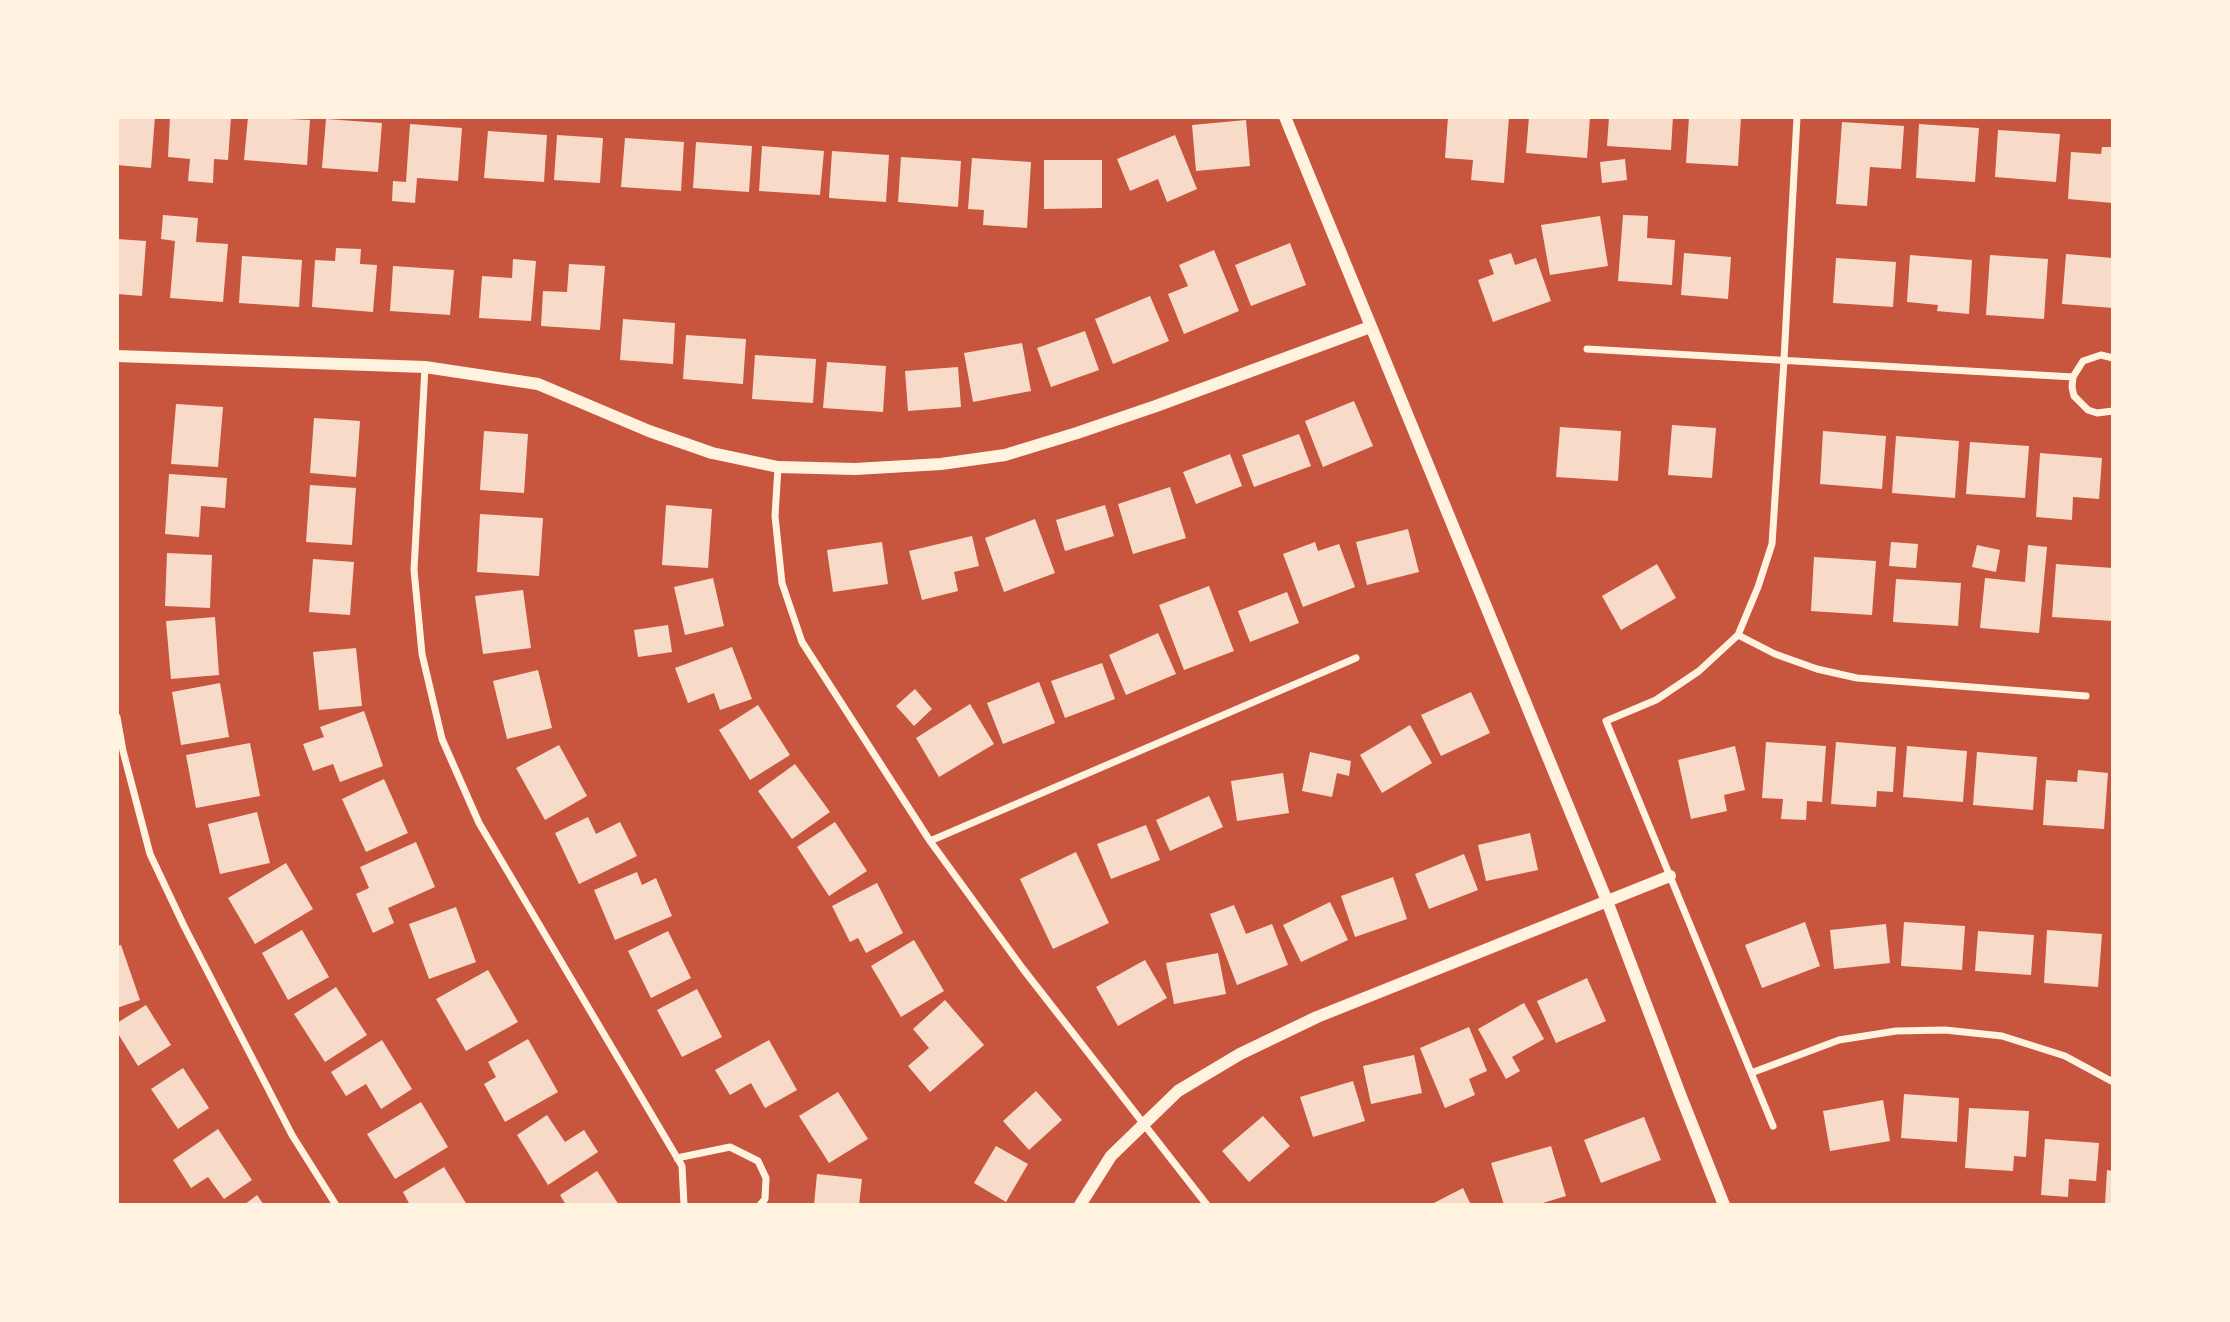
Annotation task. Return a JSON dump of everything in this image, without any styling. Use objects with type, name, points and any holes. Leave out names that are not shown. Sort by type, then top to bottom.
[{"type":"street","points":[[1286,117],[1607,901],[1679,1094],[1724,1205]]},
{"type":"street","points":[[1773,1126],[1606,720],[1656,700],[1699,671],[1738,635],[1772,544],[1797,117]]},
{"type":"street","points":[[117,356],[425,367],[538,384],[649,431],[712,453],[778,467],[855,469],[941,464],[1005,454],[1156,406],[1370,327]]},
{"type":"street","points":[[1587,349],[2073,377]]},
{"type":"street","points":[[2113,358],[2101,355],[2092,357],[2077,368],[2073,377],[2074,396],[2088,411],[2113,411]]},
{"type":"street","points":[[425,367],[414,570],[422,654],[442,739],[478,823],[682,1166],[684,1205]]},
{"type":"street","points":[[778,467],[775,516],[782,583],[802,642],[930,841],[1023,969],[1208,1205]]},
{"type":"street","points":[[1738,635],[1775,654],[1817,669],[1857,678],[2085,696]]},
{"type":"street","points":[[930,841],[1356,657]]},
{"type":"street","points":[[117,717],[123,751],[150,854],[184,926],[292,1135],[336,1205]]},
{"type":"street","points":[[1080,1205],[1111,1156],[1178,1091],[1240,1054],[1317,1017],[1670,876]]},
{"type":"street","points":[[1751,1073],[1839,1040],[1896,1031],[1945,1030],[2002,1036],[2064,1056],[2113,1082]]},
{"type":"street","points":[[677,1158],[730,1147],[758,1161],[766,1178],[765,1199],[760,1205]]},
{"type":"building","points":[[117,117],[155,117],[151,168],[117,165]]},
{"type":"building","points":[[170,117],[231,117],[228,160],[214,159],[213,183],[188,181],[190,159],[168,157]]},
{"type":"building","points":[[248,117],[310,120],[307,165],[244,160]]},
{"type":"building","points":[[1448,117],[1509,117],[1504,183],[1471,180],[1473,160],[1445,158]]},
{"type":"building","points":[[1529,117],[1590,117],[1587,158],[1526,153]]},
{"type":"building","points":[[1609,117],[1673,117],[1671,150],[1607,146]]},
{"type":"building","points":[[1689,117],[1741,117],[1738,166],[1686,163]]},
{"type":"building","points":[[326,119],[382,123],[378,172],[322,168]]},
{"type":"building","points":[[1246,120],[1250,166],[1196,171],[1192,125]]},
{"type":"building","points":[[1842,122],[1904,126],[1901,169],[1870,167],[1867,206],[1836,204]]},
{"type":"building","points":[[410,124],[462,128],[458,181],[417,178],[415,203],[392,201],[393,181],[406,182]]},
{"type":"building","points":[[1919,124],[1979,128],[1975,182],[1916,178]]},
{"type":"building","points":[[1998,130],[2060,134],[2056,182],[1995,177]]},
{"type":"building","points":[[488,131],[547,135],[544,182],[484,178]]},
{"type":"building","points":[[557,135],[603,138],[600,183],[554,180]]},
{"type":"building","points":[[1175,135],[1197,189],[1167,202],[1158,179],[1130,191],[1117,159]]},
{"type":"building","points":[[625,138],[684,142],[681,191],[621,187]]},
{"type":"building","points":[[696,142],[752,146],[749,192],[693,188]]},
{"type":"building","points":[[762,146],[824,151],[820,195],[759,191]]},
{"type":"building","points":[[2102,147],[2113,147],[2113,203],[2068,199],[2071,152],[2101,154]]},
{"type":"building","points":[[832,151],[889,155],[886,202],[829,198]]},
{"type":"building","points":[[901,157],[961,161],[958,207],[898,202]]},
{"type":"building","points":[[972,158],[1031,162],[1027,228],[983,225],[984,210],[968,209]]},
{"type":"building","points":[[1625,159],[1627,180],[1602,183],[1600,162]]},
{"type":"building","points":[[1044,160],[1102,160],[1102,208],[1044,209]]},
{"type":"building","points":[[163,215],[198,218],[196,242],[228,244],[223,302],[170,298],[175,241],[161,239]]},
{"type":"building","points":[[1623,215],[1648,216],[1647,238],[1675,240],[1672,285],[1618,281]]},
{"type":"building","points":[[1600,216],[1608,266],[1550,275],[1541,225]]},
{"type":"building","points":[[117,239],[146,241],[142,296],[117,294]]},
{"type":"building","points":[[1290,243],[1306,285],[1251,306],[1235,265]]},
{"type":"building","points":[[336,248],[361,249],[360,264],[377,265],[373,312],[312,307],[315,260],[335,261]]},
{"type":"building","points":[[1214,250],[1239,311],[1184,334],[1168,294],[1188,286],[1179,265]]},
{"type":"building","points":[[1511,253],[1515,265],[1536,258],[1551,301],[1493,322],[1478,280],[1494,274],[1489,260]]},
{"type":"building","points":[[1684,253],[1731,257],[1728,299],[1681,295]]},
{"type":"building","points":[[2066,254],[2113,258],[2113,308],[2062,304]]},
{"type":"building","points":[[1910,255],[1972,260],[1969,314],[1937,311],[1938,305],[1907,302]]},
{"type":"building","points":[[1990,255],[2048,259],[2044,319],[1986,315]]},
{"type":"building","points":[[242,256],[302,260],[299,307],[239,303]]},
{"type":"building","points":[[1836,258],[1896,262],[1893,307],[1833,303]]},
{"type":"building","points":[[513,259],[536,261],[531,321],[479,318],[482,276],[512,278]]},
{"type":"building","points":[[569,264],[605,266],[600,330],[541,326],[543,291],[567,292]]},
{"type":"building","points":[[393,266],[454,270],[450,315],[390,311]]},
{"type":"building","points":[[1150,296],[1169,341],[1113,364],[1095,319]]},
{"type":"building","points":[[623,319],[675,323],[673,364],[620,360]]},
{"type":"building","points":[[1085,331],[1099,370],[1051,387],[1037,348]]},
{"type":"building","points":[[686,335],[746,339],[743,384],[683,379]]},
{"type":"building","points":[[1022,343],[1031,391],[973,402],[964,353]]},
{"type":"building","points":[[755,355],[816,359],[813,403],[752,399]]},
{"type":"building","points":[[827,362],[886,366],[883,412],[823,408]]},
{"type":"building","points":[[958,367],[961,407],[908,411],[905,371]]},
{"type":"building","points":[[1354,401],[1373,446],[1323,467],[1305,421]]},
{"type":"building","points":[[176,404],[223,407],[218,467],[171,464]]},
{"type":"building","points":[[314,418],[360,421],[356,477],[310,473]]},
{"type":"building","points":[[1672,425],[1716,428],[1712,478],[1668,475]]},
{"type":"building","points":[[1560,427],[1621,431],[1618,481],[1556,477]]},
{"type":"building","points":[[484,431],[528,434],[524,493],[480,490]]},
{"type":"building","points":[[1823,431],[1886,436],[1882,489],[1820,484]]},
{"type":"building","points":[[1299,434],[1311,466],[1254,487],[1242,455]]},
{"type":"building","points":[[1896,436],[1959,441],[1955,498],[1892,493]]},
{"type":"building","points":[[1970,442],[2029,446],[2025,498],[1966,494]]},
{"type":"building","points":[[2040,453],[2102,458],[2099,499],[2073,497],[2072,520],[2036,517]]},
{"type":"building","points":[[1230,454],[1242,486],[1196,504],[1183,472]]},
{"type":"building","points":[[169,474],[227,478],[225,508],[201,506],[199,537],[165,534]]},
{"type":"building","points":[[310,485],[356,488],[352,545],[306,542]]},
{"type":"building","points":[[1170,487],[1186,538],[1133,554],[1118,504]]},
{"type":"building","points":[[666,505],[712,509],[708,568],[662,565]]},
{"type":"building","points":[[1105,505],[1114,536],[1065,551],[1056,520]]},
{"type":"building","points":[[480,514],[543,518],[539,576],[477,572]]},
{"type":"building","points":[[1035,519],[1055,573],[1004,592],[985,538]]},
{"type":"building","points":[[1408,529],[1419,572],[1367,585],[1356,542]]},
{"type":"building","points":[[972,536],[979,566],[954,572],[958,591],[922,600],[909,551]]},
{"type":"building","points":[[882,542],[888,584],[833,592],[827,550]]},
{"type":"building","points":[[1315,542],[1318,551],[1339,544],[1355,587],[1303,607],[1283,554]]},
{"type":"building","points":[[1891,542],[1918,544],[1916,568],[1889,566]]},
{"type":"building","points":[[1977,545],[2000,550],[1996,572],[1972,567]]},
{"type":"building","points":[[2028,545],[2047,547],[2039,633],[1980,628],[1985,578],[2025,582]]},
{"type":"building","points":[[167,553],[212,555],[210,608],[165,606]]},
{"type":"building","points":[[1814,557],[1876,561],[1872,615],[1811,611]]},
{"type":"building","points":[[313,559],[354,562],[350,615],[309,612]]},
{"type":"building","points":[[1657,564],[1676,598],[1621,630],[1602,596]]},
{"type":"building","points":[[2056,564],[2113,568],[2113,621],[2052,617]]},
{"type":"building","points":[[713,578],[724,626],[685,635],[674,587]]},
{"type":"building","points":[[1896,579],[1961,583],[1958,626],[1893,622]]},
{"type":"building","points":[[1209,586],[1234,651],[1184,670],[1159,605]]},
{"type":"building","points":[[523,590],[531,648],[483,654],[475,596]]},
{"type":"building","points":[[1287,592],[1299,623],[1250,642],[1238,611]]},
{"type":"building","points":[[215,617],[219,675],[171,679],[166,621]]},
{"type":"building","points":[[668,625],[672,652],[638,657],[634,630]]},
{"type":"building","points":[[1158,633],[1176,674],[1126,695],[1109,655]]},
{"type":"building","points":[[732,647],[752,699],[720,710],[714,693],[688,703],[675,668]]},
{"type":"building","points":[[356,648],[362,706],[319,710],[313,652]]},
{"type":"building","points":[[1102,663],[1115,699],[1065,718],[1051,681]]},
{"type":"building","points":[[538,670],[552,728],[507,739],[493,681]]},
{"type":"building","points":[[1039,682],[1055,723],[1003,744],[987,703]]},
{"type":"building","points":[[220,683],[229,737],[181,745],[172,692]]},
{"type":"building","points":[[915,689],[932,709],[914,726],[896,706]]},
{"type":"building","points":[[1471,692],[1490,733],[1441,756],[1421,715]]},
{"type":"building","points":[[970,704],[994,744],[939,777],[916,738]]},
{"type":"building","points":[[758,705],[790,755],[750,780],[719,730]]},
{"type":"building","points":[[364,711],[383,766],[340,782],[333,764],[313,771],[303,744],[324,737],[320,727]]},
{"type":"building","points":[[1410,725],[1432,763],[1382,793],[1360,755]]},
{"type":"building","points":[[1766,742],[1826,746],[1822,802],[1807,801],[1806,820],[1781,819],[1783,799],[1762,798]]},
{"type":"building","points":[[1836,742],[1896,747],[1893,792],[1877,791],[1876,807],[1831,804]]},
{"type":"building","points":[[250,743],[260,796],[196,808],[186,755]]},
{"type":"building","points":[[559,745],[587,796],[545,820],[516,768]]},
{"type":"building","points":[[1735,746],[1745,790],[1724,795],[1727,811],[1691,819],[1678,760]]},
{"type":"building","points":[[1907,746],[1967,751],[1963,802],[1903,797]]},
{"type":"building","points":[[1310,752],[1351,761],[1349,776],[1337,773],[1332,797],[1302,791]]},
{"type":"building","points":[[1977,752],[2037,757],[2033,810],[1973,805]]},
{"type":"building","points":[[795,764],[830,812],[792,839],[758,791]]},
{"type":"building","points":[[2078,770],[2108,773],[2104,829],[2043,825],[2046,780],[2077,782]]},
{"type":"building","points":[[1283,773],[1289,813],[1237,821],[1231,781]]},
{"type":"building","points":[[384,779],[408,833],[366,852],[342,799]]},
{"type":"building","points":[[1209,796],[1223,827],[1170,851],[1156,820]]},
{"type":"building","points":[[257,812],[270,863],[220,874],[208,824]]},
{"type":"building","points":[[588,817],[596,834],[620,822],[637,856],[579,884],[555,833]]},
{"type":"building","points":[[835,822],[867,871],[829,896],[797,847]]},
{"type":"building","points":[[1146,825],[1160,860],[1111,879],[1097,844]]},
{"type":"building","points":[[1530,833],[1538,870],[1486,881],[1478,845]]},
{"type":"building","points":[[416,842],[435,887],[388,908],[394,923],[373,933],[356,894],[369,888],[360,867]]},
{"type":"building","points":[[1076,852],[1109,923],[1053,949],[1020,879]]},
{"type":"building","points":[[1464,854],[1478,890],[1429,909],[1415,874]]},
{"type":"building","points":[[286,863],[313,909],[255,944],[228,898]]},
{"type":"building","points":[[637,872],[642,885],[656,878],[672,916],[615,940],[594,890]]},
{"type":"building","points":[[1393,877],[1407,919],[1355,937],[1341,896]]},
{"type":"building","points":[[877,883],[903,933],[866,953],[858,938],[850,942],[832,906]]},
{"type":"building","points":[[1330,902],[1348,940],[1301,962],[1283,925]]},
{"type":"building","points":[[1234,905],[1246,934],[1272,924],[1288,965],[1237,985],[1210,914]]},
{"type":"building","points":[[456,907],[476,962],[429,979],[409,924]]},
{"type":"building","points":[[1805,922],[1820,966],[1762,988],[1745,945]]},
{"type":"building","points":[[1904,922],[1965,926],[1962,970],[1901,966]]},
{"type":"building","points":[[1886,924],[1890,963],[1834,969],[1830,930]]},
{"type":"building","points":[[302,930],[329,977],[288,1000],[262,953]]},
{"type":"building","points":[[2047,930],[2102,934],[2098,987],[2044,983]]},
{"type":"building","points":[[668,931],[691,978],[651,998],[628,951]]},
{"type":"building","points":[[1978,931],[2034,935],[2031,975],[1975,971]]},
{"type":"building","points":[[914,940],[944,991],[901,1017],[871,966]]},
{"type":"building","points":[[121,945],[140,1000],[117,1008],[117,946]]},
{"type":"building","points":[[1218,953],[1226,994],[1174,1004],[1166,963]]},
{"type":"building","points":[[1145,960],[1167,998],[1118,1026],[1096,987]]},
{"type":"building","points":[[488,970],[518,1022],[466,1051],[436,999]]},
{"type":"building","points":[[1587,978],[1606,1021],[1556,1043],[1537,1001]]},
{"type":"building","points":[[336,987],[367,1035],[325,1062],[294,1014]]},
{"type":"building","points":[[697,989],[722,1037],[682,1057],[657,1010]]},
{"type":"building","points":[[945,1000],[984,1045],[930,1092],[908,1066],[929,1048],[913,1029]]},
{"type":"building","points":[[1524,1003],[1544,1039],[1512,1057],[1520,1071],[1506,1079],[1478,1029]]},
{"type":"building","points":[[146,1005],[171,1045],[138,1066],[117,1032],[117,1023]]},
{"type":"building","points":[[1469,1027],[1487,1071],[1469,1079],[1475,1095],[1445,1108],[1420,1048]]},
{"type":"building","points":[[528,1039],[558,1092],[505,1122],[484,1084],[496,1077],[488,1062]]},
{"type":"building","points":[[382,1040],[412,1089],[381,1109],[366,1084],[346,1096],[331,1072]]},
{"type":"building","points":[[769,1040],[797,1090],[765,1108],[751,1083],[730,1095],[715,1070]]},
{"type":"building","points":[[1414,1055],[1422,1093],[1371,1104],[1363,1066]]},
{"type":"building","points":[[183,1068],[209,1108],[178,1129],[151,1089]]},
{"type":"building","points":[[1353,1081],[1365,1121],[1313,1137],[1300,1097]]},
{"type":"building","points":[[1036,1091],[1062,1120],[1029,1150],[1003,1121]]},
{"type":"building","points":[[838,1092],[868,1139],[829,1163],[799,1116]]},
{"type":"building","points":[[1904,1094],[1959,1098],[1957,1142],[1901,1138]]},
{"type":"building","points":[[1883,1100],[1890,1141],[1830,1151],[1823,1111]]},
{"type":"building","points":[[421,1102],[448,1147],[395,1179],[367,1134]]},
{"type":"building","points":[[1969,1108],[2029,1111],[2026,1157],[2014,1156],[2013,1171],[1965,1168]]},
{"type":"building","points":[[547,1115],[565,1142],[584,1130],[598,1152],[548,1185],[517,1135]]},
{"type":"building","points":[[1263,1116],[1290,1146],[1249,1182],[1222,1151]]},
{"type":"building","points":[[1644,1117],[1661,1160],[1601,1183],[1584,1140]]},
{"type":"building","points":[[218,1129],[252,1180],[224,1199],[208,1177],[191,1188],[173,1160]]},
{"type":"building","points":[[2045,1139],[2099,1143],[2096,1181],[2069,1179],[2068,1197],[2041,1195]]},
{"type":"building","points":[[996,1146],[1028,1164],[1006,1202],[974,1183]]},
{"type":"building","points":[[1551,1146],[1566,1196],[1536,1205],[1504,1205],[1491,1163]]},
{"type":"building","points":[[444,1167],[467,1205],[410,1205],[403,1192]]},
{"type":"building","points":[[2107,1170],[2113,1171],[2113,1205],[2105,1205]]},
{"type":"building","points":[[597,1171],[619,1205],[566,1205],[560,1195]]},
{"type":"building","points":[[817,1174],[862,1179],[859,1205],[814,1205]]},
{"type":"building","points":[[1463,1188],[1471,1205],[1430,1205]]},
{"type":"building","points":[[257,1195],[264,1205],[244,1205]]}]
